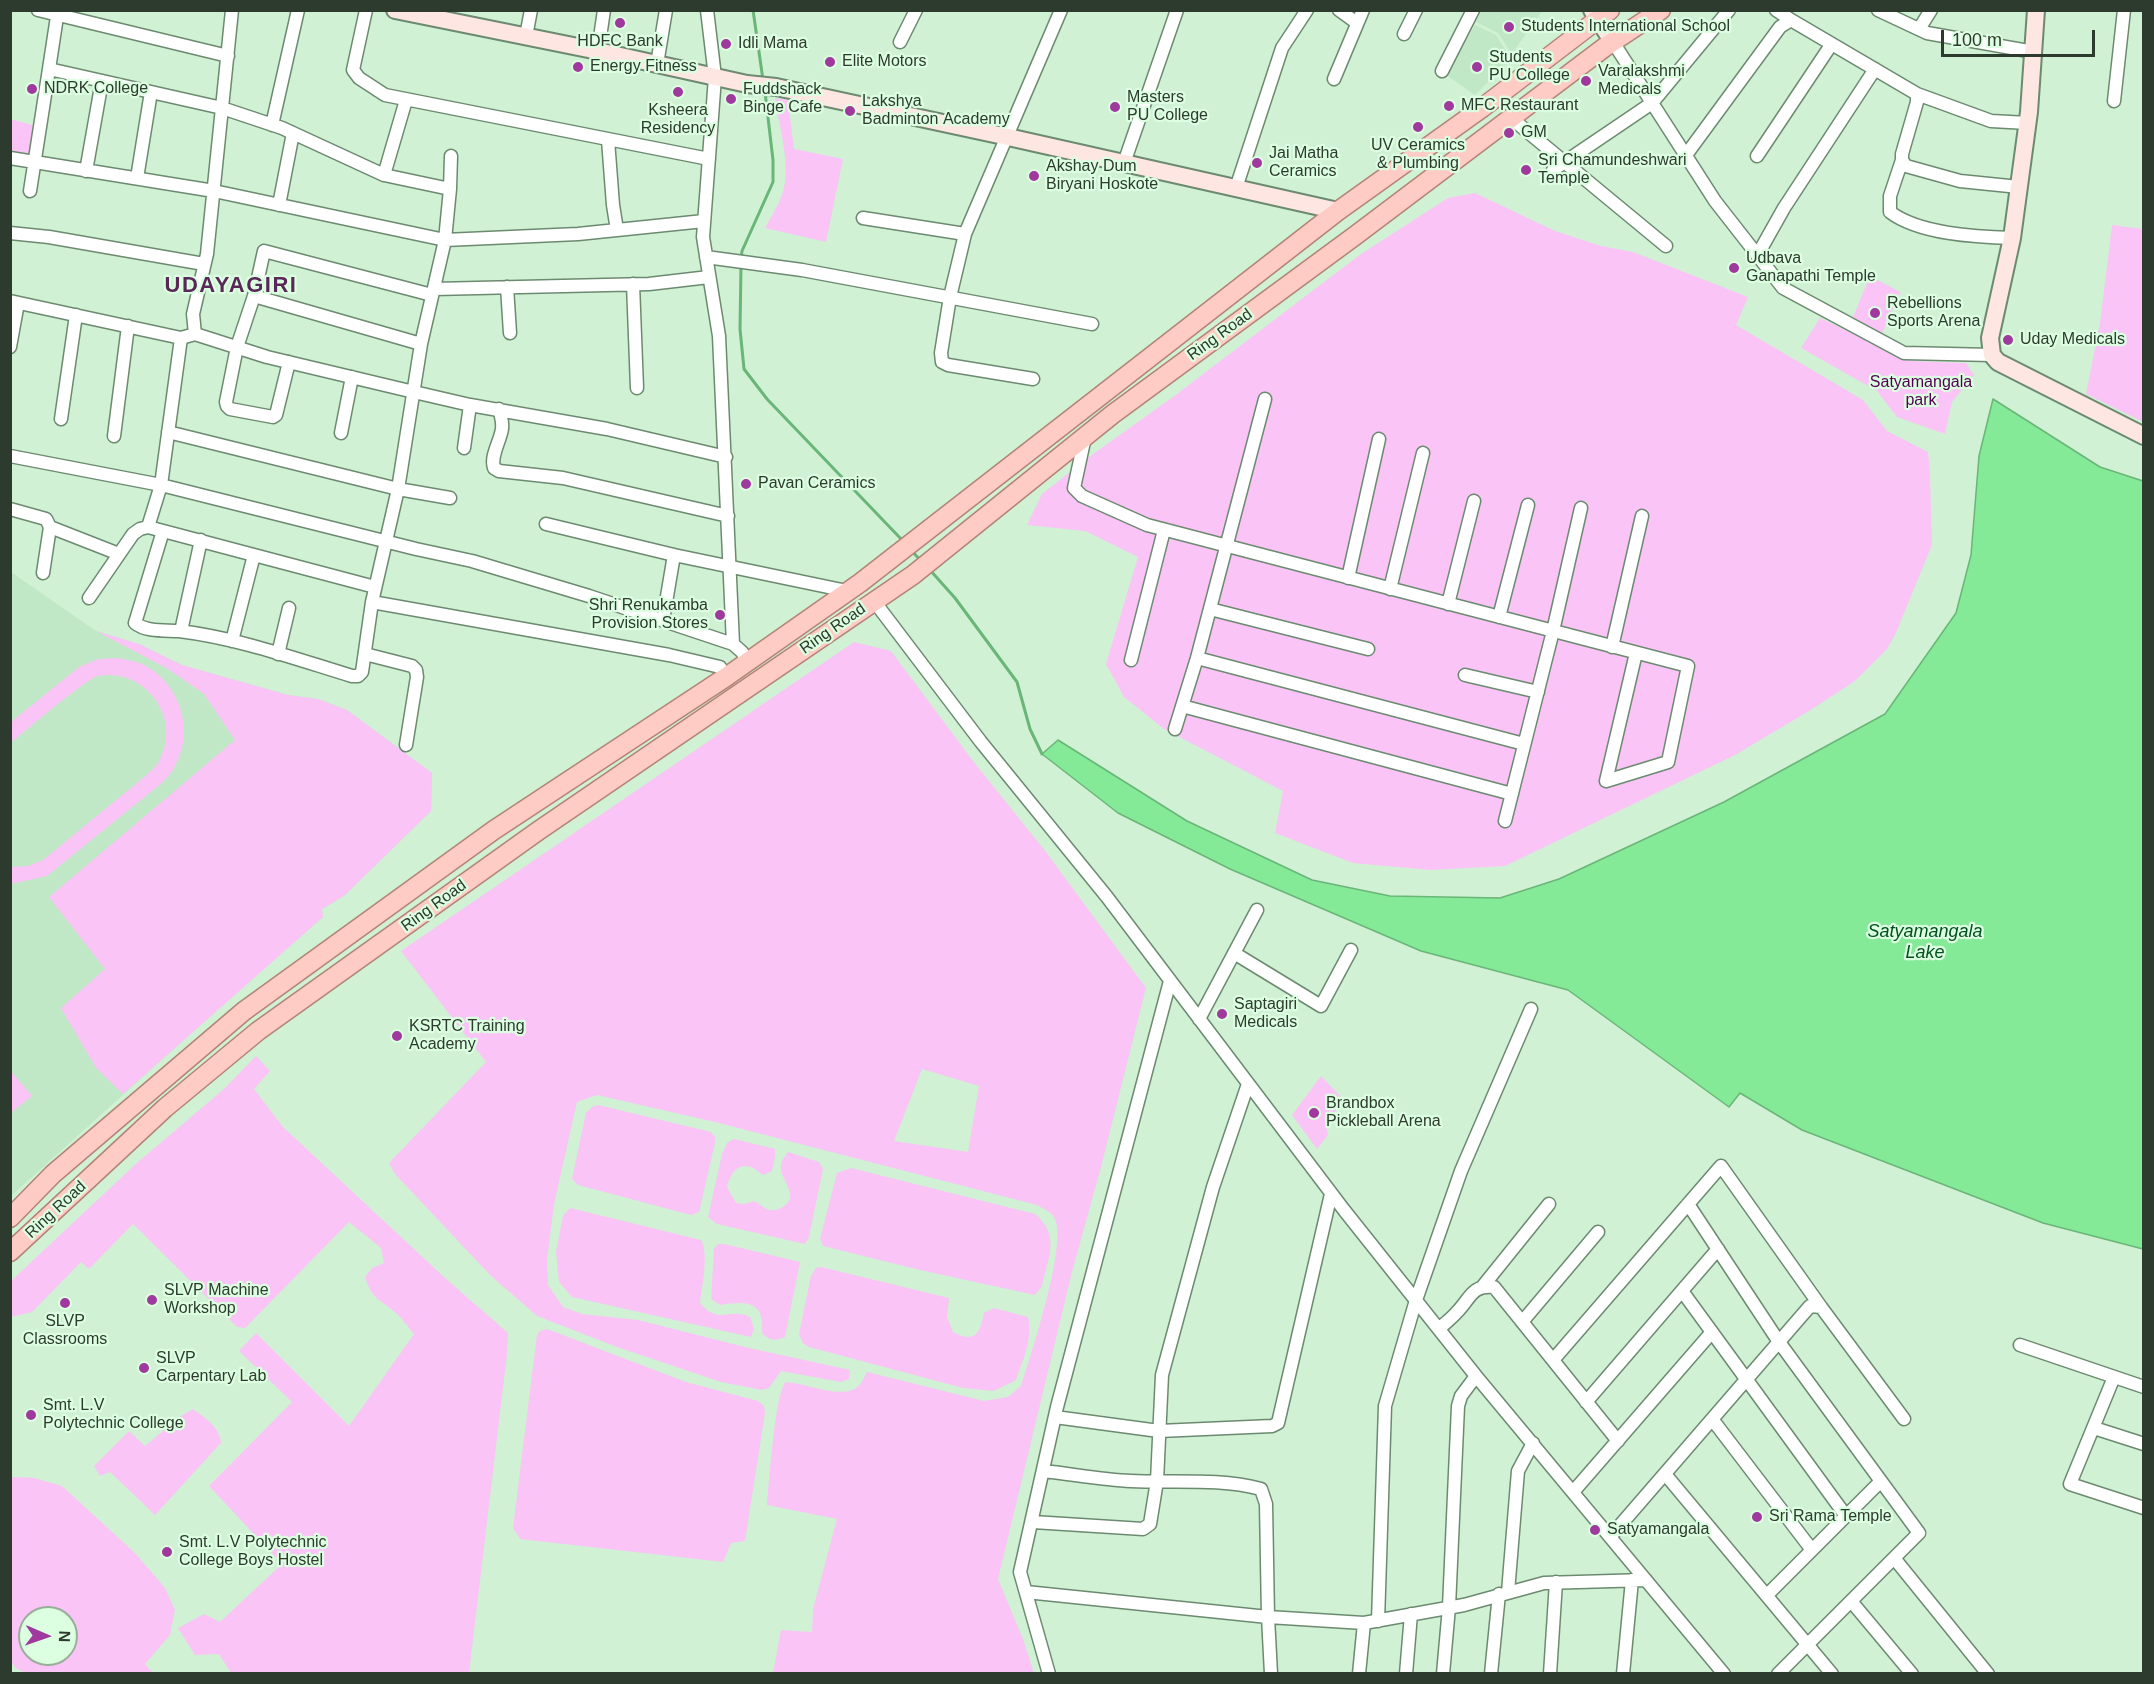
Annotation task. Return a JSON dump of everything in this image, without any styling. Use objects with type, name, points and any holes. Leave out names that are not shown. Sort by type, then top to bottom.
[{"type":"main road","name":"Ring Road","points":[[12,1246],[165,1108],[258,1031],[538,831],[913,575],[1086,435],[1613,42],[1661,10]]},
{"type":"main road","name":"Ring Road","points":[[10,1218],[53,1174],[244,1011],[494,830],[726,677],[890,561],[932,525],[1338,211],[1482,108],[1600,13]]},
{"type":"main road","points":[[1338,211],[1356,235]]},
{"type":"main road","points":[[854,587],[874,601]]},
{"type":"main road","points":[[244,1011],[258,1031]]},
{"type":"street","points":[[38,10],[228,56]]},
{"type":"street","points":[[195,334],[193,314],[204,264],[232,10]]},
{"type":"street","points":[[272,125],[298,10]]},
{"type":"street","points":[[366,10],[353,70],[359,78],[385,95],[709,159]]},
{"type":"street","points":[[394,10],[463,17],[526,36],[747,84],[776,87],[1008,136],[1338,211]]},
{"type":"street","points":[[526,36],[531,10]]},
{"type":"street","points":[[598,51],[604,10]]},
{"type":"street","points":[[657,64],[666,10]]},
{"type":"street","points":[[707,10],[715,77],[703,237],[719,336],[733,644]]},
{"type":"street","points":[[900,42],[916,10]]},
{"type":"street","points":[[1033,379],[948,365],[942,362],[941,353],[950,297],[965,234],[1062,10]]},
{"type":"street","points":[[1236,188],[1282,48],[1307,10]]},
{"type":"street","points":[[1339,10],[1357,23]]},
{"type":"street","points":[[1334,79],[1363,10]]},
{"type":"street","points":[[1404,34],[1416,10]]},
{"type":"street","points":[[1443,71],[1473,10]]},
{"type":"street","points":[[1553,170],[1652,103],[1729,10]]},
{"type":"street","points":[[1776,10],[1831,45],[1917,94],[1991,121],[2028,123]]},
{"type":"street","points":[[1878,10],[1928,33],[2034,52]]},
{"type":"street","points":[[1919,29],[1930,10]]},
{"type":"street","points":[[2037,10],[2028,123],[2012,238],[1990,338],[1992,355],[1998,362],[2144,436]]},
{"type":"street","points":[[2114,101],[2124,10]]},
{"type":"street","points":[[1124,163],[1176,11]]},
{"type":"street","points":[[30,191],[57,13]]},
{"type":"street","points":[[1600,13],[1613,42],[1715,201],[1784,288],[1904,353],[1992,355]]},
{"type":"street","points":[[1686,155],[1780,27],[1791,20]]},
{"type":"street","points":[[1756,156],[1831,45]]},
{"type":"street","points":[[49,69],[222,108],[293,133],[384,175],[450,189]]},
{"type":"street","points":[[1758,256],[1784,208],[1875,69]]},
{"type":"street","points":[[86,171],[102,81]]},
{"type":"street","points":[[137,178],[151,92]]},
{"type":"street","points":[[1917,94],[1902,160],[1890,196],[1890,212],[1929,230],[2012,238]]},
{"type":"street","points":[[384,175],[406,100]]},
{"type":"street","points":[[1511,118],[1665,246]]},
{"type":"street","points":[[279,205],[293,133]]},
{"type":"street","points":[[609,140],[617,230]]},
{"type":"street","points":[[163,531],[135,623],[150,629],[181,631],[232,641],[352,676],[358,676],[362,672],[372,602],[398,489],[421,344],[445,240],[451,156]]},
{"type":"street","points":[[10,158],[213,192],[445,240],[578,234],[704,221]]},
{"type":"street","points":[[1902,160],[1906,166],[1960,181],[2019,187]]},
{"type":"street","points":[[863,218],[965,234]]},
{"type":"street","points":[[10,233],[49,237],[204,264]]},
{"type":"street","points":[[289,362],[276,415],[273,417],[230,409],[226,402],[237,347],[254,296],[264,251],[433,292],[507,287],[633,284],[709,277]]},
{"type":"street","points":[[706,257],[802,270],[1092,324]]},
{"type":"street","points":[[633,284],[637,388]]},
{"type":"street","points":[[507,287],[510,333]]},
{"type":"street","points":[[254,296],[421,344]]},
{"type":"street","points":[[11,341],[14,302],[181,338],[195,334],[289,362],[470,405],[607,429],[726,457]]},
{"type":"street","points":[[61,419],[76,315]]},
{"type":"street","points":[[114,436],[128,326]]},
{"type":"street","points":[[148,527],[161,485],[181,338]]},
{"type":"street","points":[[341,433],[352,377]]},
{"type":"street","points":[[1175,729],[1197,658],[1265,399]]},
{"type":"street","points":[[465,448],[470,405]]},
{"type":"street","points":[[499,409],[503,424],[502,432],[492,462],[494,468],[500,471],[563,478],[728,516]]},
{"type":"street","points":[[168,432],[398,489],[450,498]]},
{"type":"street","points":[[1086,435],[1074,488],[1082,496],[1147,525],[1688,666],[1668,762],[1606,782],[1636,653]]},
{"type":"street","points":[[1348,578],[1379,439]]},
{"type":"street","points":[[1390,589],[1423,453]]},
{"type":"street","points":[[10,456],[161,485],[472,561],[589,596],[733,644],[748,662]]},
{"type":"street","points":[[1448,604],[1474,501]]},
{"type":"street","points":[[1499,617],[1527,506]]},
{"type":"street","points":[[1505,821],[1553,631],[1581,508]]},
{"type":"street","points":[[10,509],[46,519],[50,527],[43,573]]},
{"type":"street","points":[[1612,646],[1642,516]]},
{"type":"street","points":[[546,524],[730,567],[854,587]]},
{"type":"street","points":[[50,527],[119,554]]},
{"type":"street","points":[[89,598],[133,534],[148,527],[375,587]]},
{"type":"street","points":[[1131,660],[1164,530]]},
{"type":"street","points":[[181,631],[201,540]]},
{"type":"street","points":[[232,641],[254,555]]},
{"type":"street","points":[[663,620],[674,555]]},
{"type":"street","points":[[874,601],[981,742],[1107,897],[1331,1194],[1476,1376],[1724,1674]]},
{"type":"street","points":[[372,602],[669,655],[720,667],[726,677]]},
{"type":"street","points":[[278,654],[289,608]]},
{"type":"street","points":[[1210,609],[1368,649]]},
{"type":"street","points":[[365,654],[412,666],[416,670],[417,677],[406,745]]},
{"type":"street","points":[[1197,658],[1524,744]]},
{"type":"street","points":[[1465,675],[1538,692]]},
{"type":"street","points":[[1182,706],[1512,794]]},
{"type":"street","points":[[1199,1019],[1257,910]]},
{"type":"street","points":[[1234,952],[1321,1006],[1351,950]]},
{"type":"street","points":[[1049,1674],[1020,1572],[1055,1417],[1170,981]]},
{"type":"street","points":[[1378,1621],[1386,1406],[1416,1300],[1461,1171],[1531,1009]]},
{"type":"street","points":[[1033,1522],[1143,1529],[1150,1524],[1157,1481],[1162,1375],[1213,1187],[1248,1084]]},
{"type":"street","points":[[1553,1360],[1721,1166],[1904,1419]]},
{"type":"street","points":[[1055,1417],[1159,1431],[1272,1426],[1278,1423],[1331,1194]]},
{"type":"street","points":[[1439,1329],[1457,1312],[1473,1291],[1483,1286],[1549,1204]]},
{"type":"street","points":[[1688,1204],[1779,1342],[1919,1533],[1778,1674]]},
{"type":"street","points":[[1522,1322],[1598,1233]]},
{"type":"street","points":[[1587,1402],[1718,1249]]},
{"type":"street","points":[[1483,1286],[1494,1287],[1618,1441]]},
{"type":"street","points":[[1682,1291],[1846,1516]]},
{"type":"street","points":[[1610,1537],[1810,1306],[1821,1307]]},
{"type":"street","points":[[1574,1492],[1712,1332]]},
{"type":"street","points":[[2020,1345],[2144,1387]]},
{"type":"street","points":[[1443,1674],[1449,1607],[1458,1406],[1461,1396],[1476,1376]]},
{"type":"street","points":[[2114,1377],[2070,1484],[2144,1508]]},
{"type":"street","points":[[1712,1419],[1812,1550]]},
{"type":"street","points":[[2094,1428],[2144,1444]]},
{"type":"street","points":[[1491,1674],[1518,1471],[1533,1443]]},
{"type":"street","points":[[1043,1471],[1130,1481],[1243,1485],[1261,1489],[1266,1503],[1271,1674]]},
{"type":"street","points":[[1665,1473],[1832,1674]]},
{"type":"street","points":[[1767,1595],[1881,1481]]},
{"type":"street","points":[[1894,1558],[1988,1674]]},
{"type":"street","points":[[1623,1674],[1632,1580]]},
{"type":"street","points":[[1026,1592],[1268,1617],[1365,1623],[1449,1607],[1544,1583],[1646,1580]]},
{"type":"street","points":[[1550,1674],[1556,1582]]},
{"type":"street","points":[[1851,1601],[1912,1674]]},
{"type":"street","points":[[1406,1674],[1411,1614]]},
{"type":"street","points":[[1359,1674],[1365,1623]]},
{"type":"shaded area","name":"Students International School","points":[[1482,10],[1542,11],[1512,54],[1498,33],[1476,22]]},
{"type":"shaded area","name":"Students PU College","points":[[1475,25],[1496,35],[1511,59],[1475,95],[1446,75]]},
{"type":"shaded area","points":[[11,572],[96,631],[139,644],[182,665],[288,695],[318,699],[347,710],[432,773],[431,811],[344,896],[322,909],[323,917],[11,1196]]},
{"type":"green space","points":[[775,98],[788,100],[794,149],[843,159],[826,242],[765,228],[782,195],[786,172]]},
{"type":"green space","points":[[10,119],[36,126],[32,158],[11,155]]},
{"type":"green space","points":[[1475,193],[1555,231],[1601,246],[1633,252],[1748,297],[1736,325],[1863,400],[1887,431],[1928,452],[1932,545],[1887,649],[1855,681],[1735,755],[1505,866],[1431,870],[1353,863],[1275,833],[1283,791],[1164,729],[1124,697],[1106,664],[1138,557],[1085,531],[1027,525],[1042,494],[1361,254],[1448,198]]},
{"type":"green space","points":[[2112,225],[2143,229],[2143,422],[2086,394],[2100,323]]},
{"type":"green space","points":[[1870,276],[1900,292],[1882,334],[1853,317]]},
{"type":"green space","name":"Satyamangala park","points":[[1820,318],[1911,361],[1966,363],[1974,375],[1952,402],[1945,434],[1897,417],[1877,391],[1801,348]]},
{"type":"green space","points":[[96,631],[139,644],[182,665],[288,695],[318,699],[347,710],[432,773],[431,811],[344,896],[322,909],[323,917],[123,1094],[96,1068],[61,1008],[105,969],[49,897],[235,740],[204,694],[168,669]]},
{"type":"green space","points":[[854,642],[891,651],[973,761],[1046,852],[1146,988],[1072,1272],[998,1579],[1023,1639],[1034,1673],[773,1673],[781,1630],[812,1632],[813,1609],[837,1519],[767,1505],[776,1419],[782,1389],[786,1382],[841,1392],[856,1388],[867,1372],[984,1401],[1008,1397],[1021,1386],[1052,1275],[1057,1233],[1052,1214],[1037,1205],[715,1122],[597,1095],[577,1102],[554,1204],[547,1261],[548,1285],[563,1307],[582,1314],[638,1320],[850,1370],[849,1379],[841,1382],[781,1371],[769,1388],[762,1390],[721,1382],[617,1347],[537,1316],[490,1275],[395,1174],[389,1163],[486,1062],[401,951]],"holes":[[[922,1069],[979,1086],[968,1152],[894,1141]]]},
{"type":"green space","points":[[119,658],[142,664],[155,672],[175,695],[184,724],[184,739],[174,768],[162,783],[47,876],[11,884],[11,867],[28,866],[43,860],[149,773],[159,761],[166,743],[166,727],[155,698],[144,687],[130,679],[115,675],[98,676],[92,679],[11,743],[11,722],[79,667],[98,659]]},
{"type":"green space","points":[[256,1056],[270,1071],[254,1089],[283,1127],[445,1278],[508,1333],[469,1673],[231,1673],[219,1654],[195,1655],[178,1628],[204,1614],[220,1622],[282,1564],[209,1486],[292,1402],[239,1351],[256,1333],[349,1426],[414,1334],[398,1314],[370,1290],[365,1277],[372,1268],[384,1263],[381,1248],[349,1222],[245,1328],[237,1327],[133,1224],[89,1269],[81,1262],[32,1312],[11,1317],[11,1281],[138,1162],[224,1089]]},
{"type":"green space","points":[[10,1070],[32,1096],[11,1113],[10,1113]]},
{"type":"green space","points":[[1321,1076],[1343,1099],[1326,1126],[1328,1135],[1317,1149],[1292,1115]]},
{"type":"green space","points":[[598,1105],[711,1132],[715,1137],[715,1143],[699,1212],[691,1215],[578,1185],[572,1179],[586,1113]]},
{"type":"green space","points":[[734,1139],[775,1149],[772,1171],[763,1175],[746,1166],[734,1171],[727,1187],[736,1203],[744,1204],[755,1201],[770,1210],[777,1210],[787,1204],[790,1198],[781,1170],[782,1162],[788,1152],[819,1162],[823,1169],[809,1237],[805,1244],[717,1224],[708,1217],[722,1154],[727,1143]]},
{"type":"green space","points":[[851,1168],[1035,1214],[1048,1230],[1050,1239],[1049,1256],[1042,1286],[1035,1295],[823,1246],[820,1239],[837,1173]]},
{"type":"green space","points":[[570,1208],[701,1240],[705,1262],[700,1303],[707,1310],[719,1315],[743,1314],[750,1317],[754,1329],[751,1337],[572,1297],[559,1282],[556,1252],[563,1216]]},
{"type":"green space","points":[[718,1244],[800,1262],[785,1337],[772,1340],[767,1338],[762,1333],[760,1314],[752,1305],[738,1303],[720,1305],[711,1299],[714,1249]]},
{"type":"green space","points":[[821,1267],[949,1298],[947,1317],[953,1332],[967,1337],[971,1337],[978,1331],[984,1313],[994,1308],[1028,1317],[1028,1342],[1016,1380],[994,1391],[963,1388],[809,1347],[803,1343],[799,1334],[811,1276],[816,1268]]},
{"type":"green space","points":[[547,1329],[686,1382],[758,1401],[764,1406],[765,1413],[745,1541],[731,1543],[723,1562],[520,1539],[513,1528],[537,1335],[540,1331]]},
{"type":"green space","points":[[193,1409],[215,1428],[221,1443],[155,1515],[110,1472],[100,1476],[94,1466],[129,1431],[145,1446]]},
{"type":"green space","points":[[10,1478],[34,1478],[62,1486],[135,1553],[165,1588],[175,1610],[170,1635],[145,1664],[153,1673],[27,1673],[17,1669],[11,1662]]},
{"type":"water","name":"Satyamangala Lake","points":[[1993,399],[2100,467],[2143,481],[2143,1249],[2043,1223],[1802,1130],[1740,1093],[1729,1107],[1568,990],[1421,951],[1230,869],[1118,813],[1042,754],[1058,740],[1187,821],[1312,880],[1390,896],[1500,898],[1559,879],[1724,802],[1885,714],[1956,613],[1971,555],[1979,456]]},
{"type":"waterway","points":[[753,10],[763,80]]},
{"type":"waterway","points":[[741,259],[742,251],[773,182],[773,160],[765,92]]},
{"type":"waterway","points":[[741,265],[740,329],[744,369],[767,399],[903,541]]},
{"type":"waterway","points":[[911,550],[921,561]]},
{"type":"waterway","points":[[930,570],[955,598],[1017,682],[1030,729],[1042,754]]},
{"type":"place","name":"HDFC Bank","points":[[620,23]]},
{"type":"place","name":"Students International School","points":[[1509,27]]},
{"type":"place","name":"Idli Mama","points":[[726,44]]},
{"type":"place","name":"Elite Motors","points":[[830,62]]},
{"type":"place","name":"Energy Fitness","points":[[578,67]]},
{"type":"place","name":"Students PU College","points":[[1477,67]]},
{"type":"place","name":"Varalakshmi Medicals","points":[[1586,81]]},
{"type":"place","name":"NDRK College","points":[[32,89]]},
{"type":"place","name":"Ksheera Residency","points":[[678,92]]},
{"type":"place","name":"Fuddshack Binge Cafe","points":[[731,99]]},
{"type":"place","name":"MFC Restaurant","points":[[1449,106]]},
{"type":"place","name":"Masters PU College","points":[[1115,107]]},
{"type":"place","name":"Lakshya Badminton Academy","points":[[850,111]]},
{"type":"place","name":"UV Ceramics & Plumbing","points":[[1418,127]]},
{"type":"place","name":"GM","points":[[1509,133]]},
{"type":"place","name":"Jai Matha Ceramics","points":[[1257,163]]},
{"type":"place","name":"Sri Chamundeshwari Temple","points":[[1526,170]]},
{"type":"place","name":"Akshay Dum Biryani Hoskote","points":[[1034,176]]},
{"type":"place","name":"Udbava Ganapathi Temple","points":[[1734,268]]},
{"type":"place","name":"Rebellions Sports Arena","points":[[1875,313]]},
{"type":"place","name":"Uday Medicals","points":[[2008,340]]},
{"type":"place","name":"Pavan Ceramics","points":[[746,484]]},
{"type":"place","name":"Shri Renukamba Provision Stores","points":[[720,615]]},
{"type":"place","name":"Saptagiri Medicals","points":[[1222,1014]]},
{"type":"place","name":"KSRTC Training Academy","points":[[397,1036]]},
{"type":"place","name":"Brandbox Pickleball Arena","points":[[1314,1113]]},
{"type":"place","name":"SLVP Machine Workshop","points":[[152,1300]]},
{"type":"place","name":"SLVP Classrooms","points":[[65,1303]]},
{"type":"place","name":"SLVP Carpentary Lab","points":[[144,1368]]},
{"type":"place","name":"Smt. L.V Polytechnic College","points":[[31,1415]]},
{"type":"place","name":"Sri Rama Temple","points":[[1757,1517]]},
{"type":"place","name":"Satyamangala","points":[[1595,1530]]},
{"type":"place","name":"Smt. L.V Polytechnic College Boys Hostel","points":[[167,1552]]},
{"type":"district","name":"UDAYAGIRI","points":[[231,286]]}]
